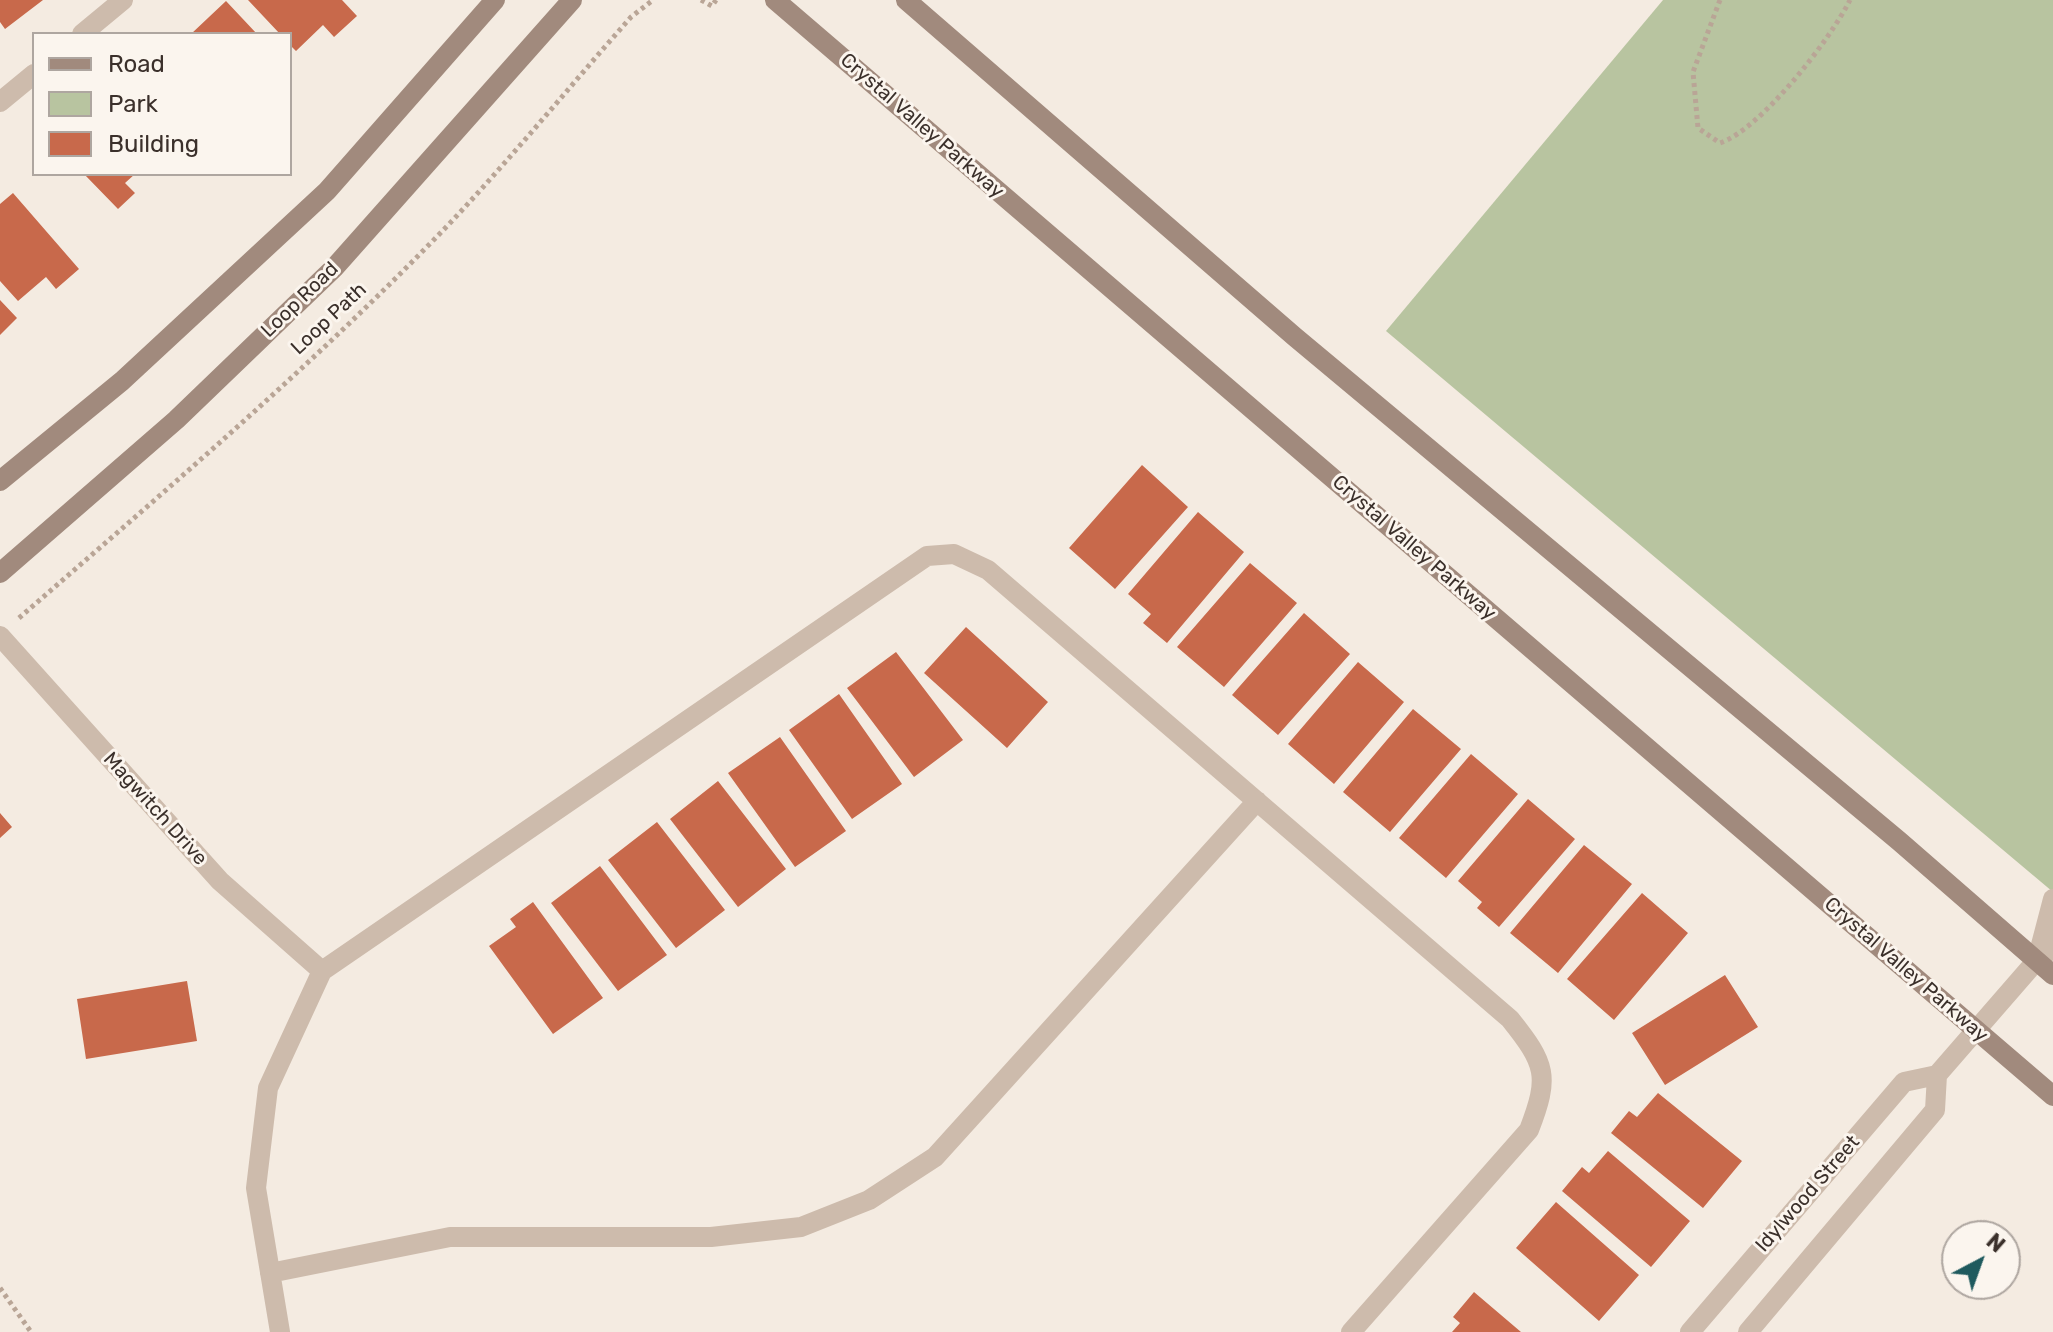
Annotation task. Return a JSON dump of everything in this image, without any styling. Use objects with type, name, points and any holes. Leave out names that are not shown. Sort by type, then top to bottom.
[{"type":"main road","points":[[0,481],[122,381],[327,191],[495,0]]},
{"type":"main road","name":"Loop Road","points":[[0,573],[176,420],[334,268],[572,0]]},
{"type":"main road","name":"Crystal Valley Parkway","points":[[775,0],[2053,1096]]},
{"type":"main road","points":[[906,0],[1295,337],[1899,841],[2045,954],[2053,975]]},
{"type":"street","points":[[84,32],[123,0]]},
{"type":"street","points":[[0,102],[32,76]]},
{"type":"street","points":[[280,1332],[256,1188],[268,1088],[322,971],[927,556],[954,554],[988,570],[1510,1019],[1537,1053],[1544,1091],[1529,1130],[1351,1332]]},
{"type":"street","name":"Magwitch Drive","points":[[6,630],[220,881],[322,971]]},
{"type":"street","points":[[270,1273],[450,1237],[711,1237],[801,1227],[869,1200],[935,1157],[1257,801]]},
{"type":"street","points":[[1937,1075],[2045,954],[2053,899]]},
{"type":"street","name":"Idylwood Street","points":[[1690,1332],[1904,1082],[1937,1075],[1935,1110],[1748,1332]]},
{"type":"path","name":"Loop Path","points":[[6,630],[209,454],[381,293],[453,220],[631,17],[653,0]]},
{"type":"path","points":[[701,0],[712,6],[716,0]]},
{"type":"path","points":[[1720,0],[1693,72],[1698,128],[1720,143],[1750,126],[1817,52],[1850,0]]},
{"type":"path","points":[[0,1288],[31,1332]]},
{"type":"green space","points":[[1663,0],[2053,0],[2053,892],[1386,331]]},
{"type":"building","points":[[0,0],[43,0],[5,29],[0,22]]},
{"type":"building","points":[[248,0],[342,0],[357,16],[334,37],[323,25],[296,51],[292,47],[292,32],[278,32]]},
{"type":"building","points":[[226,1],[255,32],[193,32]]},
{"type":"building","points":[[86,176],[133,176],[125,183],[135,193],[118,209]]},
{"type":"building","points":[[13,193],[79,269],[56,289],[46,277],[18,301],[0,281],[0,204]]},
{"type":"building","points":[[0,300],[17,318],[0,335]]},
{"type":"building","points":[[1142,465],[1188,507],[1115,589],[1069,548]]},
{"type":"building","points":[[1198,512],[1244,552],[1167,643],[1143,623],[1151,614],[1128,594]]},
{"type":"building","points":[[1250,563],[1297,603],[1224,687],[1177,647]]},
{"type":"building","points":[[1304,613],[1350,654],[1278,735],[1232,695]]},
{"type":"building","points":[[966,627],[1048,702],[1007,748],[924,673]]},
{"type":"building","points":[[896,652],[963,740],[914,777],[847,688]]},
{"type":"building","points":[[1358,662],[1404,702],[1334,784],[1288,744]]},
{"type":"building","points":[[839,694],[902,784],[852,819],[789,730]]},
{"type":"building","points":[[1413,709],[1461,749],[1390,832],[1343,792]]},
{"type":"building","points":[[780,737],[846,831],[795,867],[728,773]]},
{"type":"building","points":[[1471,754],[1518,794],[1446,878],[1399,838]]},
{"type":"building","points":[[718,781],[786,869],[738,907],[670,819]]},
{"type":"building","points":[[1528,799],[1575,839],[1499,927],[1477,908],[1482,902],[1458,881]]},
{"type":"building","points":[[0,813],[12,827],[0,838]]},
{"type":"building","points":[[657,822],[725,910],[676,948],[608,860]]},
{"type":"building","points":[[1584,845],[1632,884],[1558,973],[1510,933]]},
{"type":"building","points":[[600,866],[667,955],[618,991],[551,903]]},
{"type":"building","points":[[1642,893],[1688,933],[1614,1020],[1567,979]]},
{"type":"building","points":[[533,902],[603,998],[553,1034],[489,946],[516,927],[510,919]]},
{"type":"building","points":[[1725,975],[1758,1027],[1665,1085],[1632,1033]]},
{"type":"building","points":[[187,981],[197,1041],[86,1059],[77,999]]},
{"type":"building","points":[[1658,1093],[1742,1161],[1703,1208],[1611,1133],[1629,1111],[1637,1117]]},
{"type":"building","points":[[1608,1151],[1690,1221],[1651,1267],[1562,1191],[1582,1167],[1589,1173]]},
{"type":"building","points":[[1556,1202],[1639,1275],[1599,1321],[1516,1248]]},
{"type":"building","points":[[1474,1292],[1521,1332],[1452,1332],[1460,1323],[1453,1317]]}]
